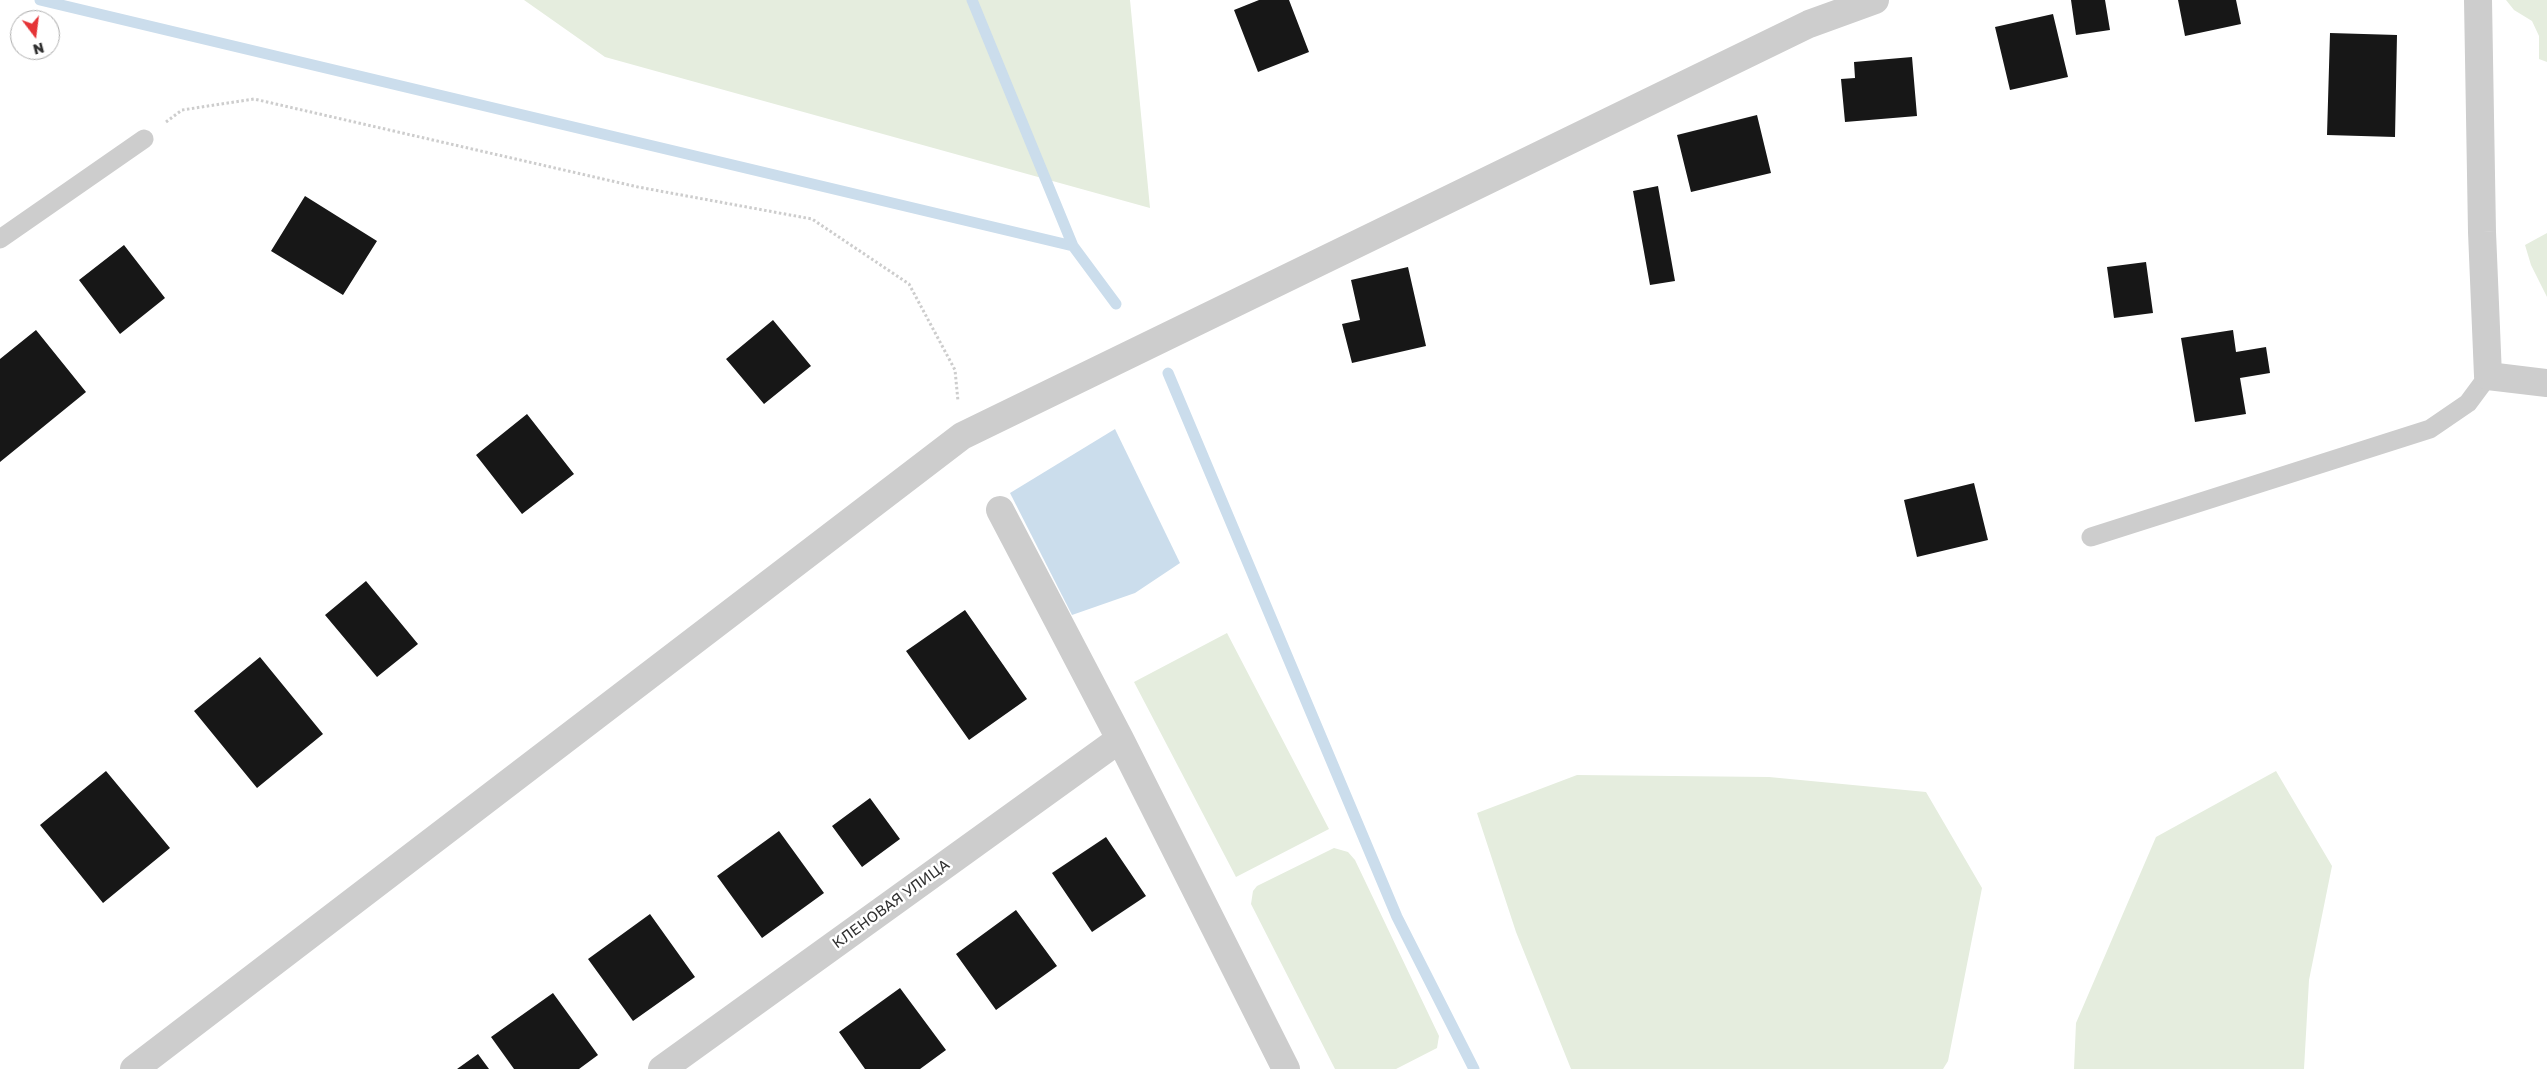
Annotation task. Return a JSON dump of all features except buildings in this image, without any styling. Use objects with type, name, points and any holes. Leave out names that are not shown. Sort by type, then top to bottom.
[{"type":"street","points":[[134,1069],[962,436],[1809,24],[1875,0]]},
{"type":"street","points":[[2478,0],[2482,232],[2488,376],[2547,383]]},
{"type":"street","points":[[1000,510],[1120,739],[1286,1069]]},
{"type":"street","name":"КЛЕНОВАЯ УЛИЦА","points":[[662,1069],[1120,739]]},
{"type":"lane","points":[[0,239],[144,139]]},
{"type":"lane","points":[[2091,537],[2430,429],[2468,403],[2488,376]]},
{"type":"path","points":[[144,139],[182,110],[254,99],[638,187],[812,219],[909,284],[955,370],[962,436]]},
{"type":"green space","points":[[524,0],[1130,0],[1150,208],[605,57]]},
{"type":"green space","points":[[2506,0],[2547,0],[2547,62],[2539,59],[2539,36],[2532,21],[2514,10]]},
{"type":"green space","points":[[2547,233],[2547,297],[2531,265],[2525,245]]},
{"type":"green space","points":[[1227,633],[1329,829],[1236,877],[1134,682]]},
{"type":"green space","points":[[2276,771],[2332,866],[2309,980],[2304,1069],[2074,1069],[2076,1023],[2156,837]]},
{"type":"green space","points":[[1577,775],[1769,777],[1926,792],[1982,888],[1948,1061],[1943,1069],[1571,1069],[1516,932],[1477,813]]},
{"type":"green space","points":[[1334,848],[1348,852],[1355,860],[1439,1036],[1437,1048],[1396,1069],[1335,1069],[1251,904],[1253,891],[1257,886]]},
{"type":"water","points":[[1115,429],[1180,563],[1135,593],[1072,615],[1010,493]]},
{"type":"waterway","points":[[40,0],[1073,246]]},
{"type":"waterway","points":[[972,0],[1073,246],[1116,304]]},
{"type":"waterway","points":[[1168,373],[1397,917],[1474,1069]]}]
